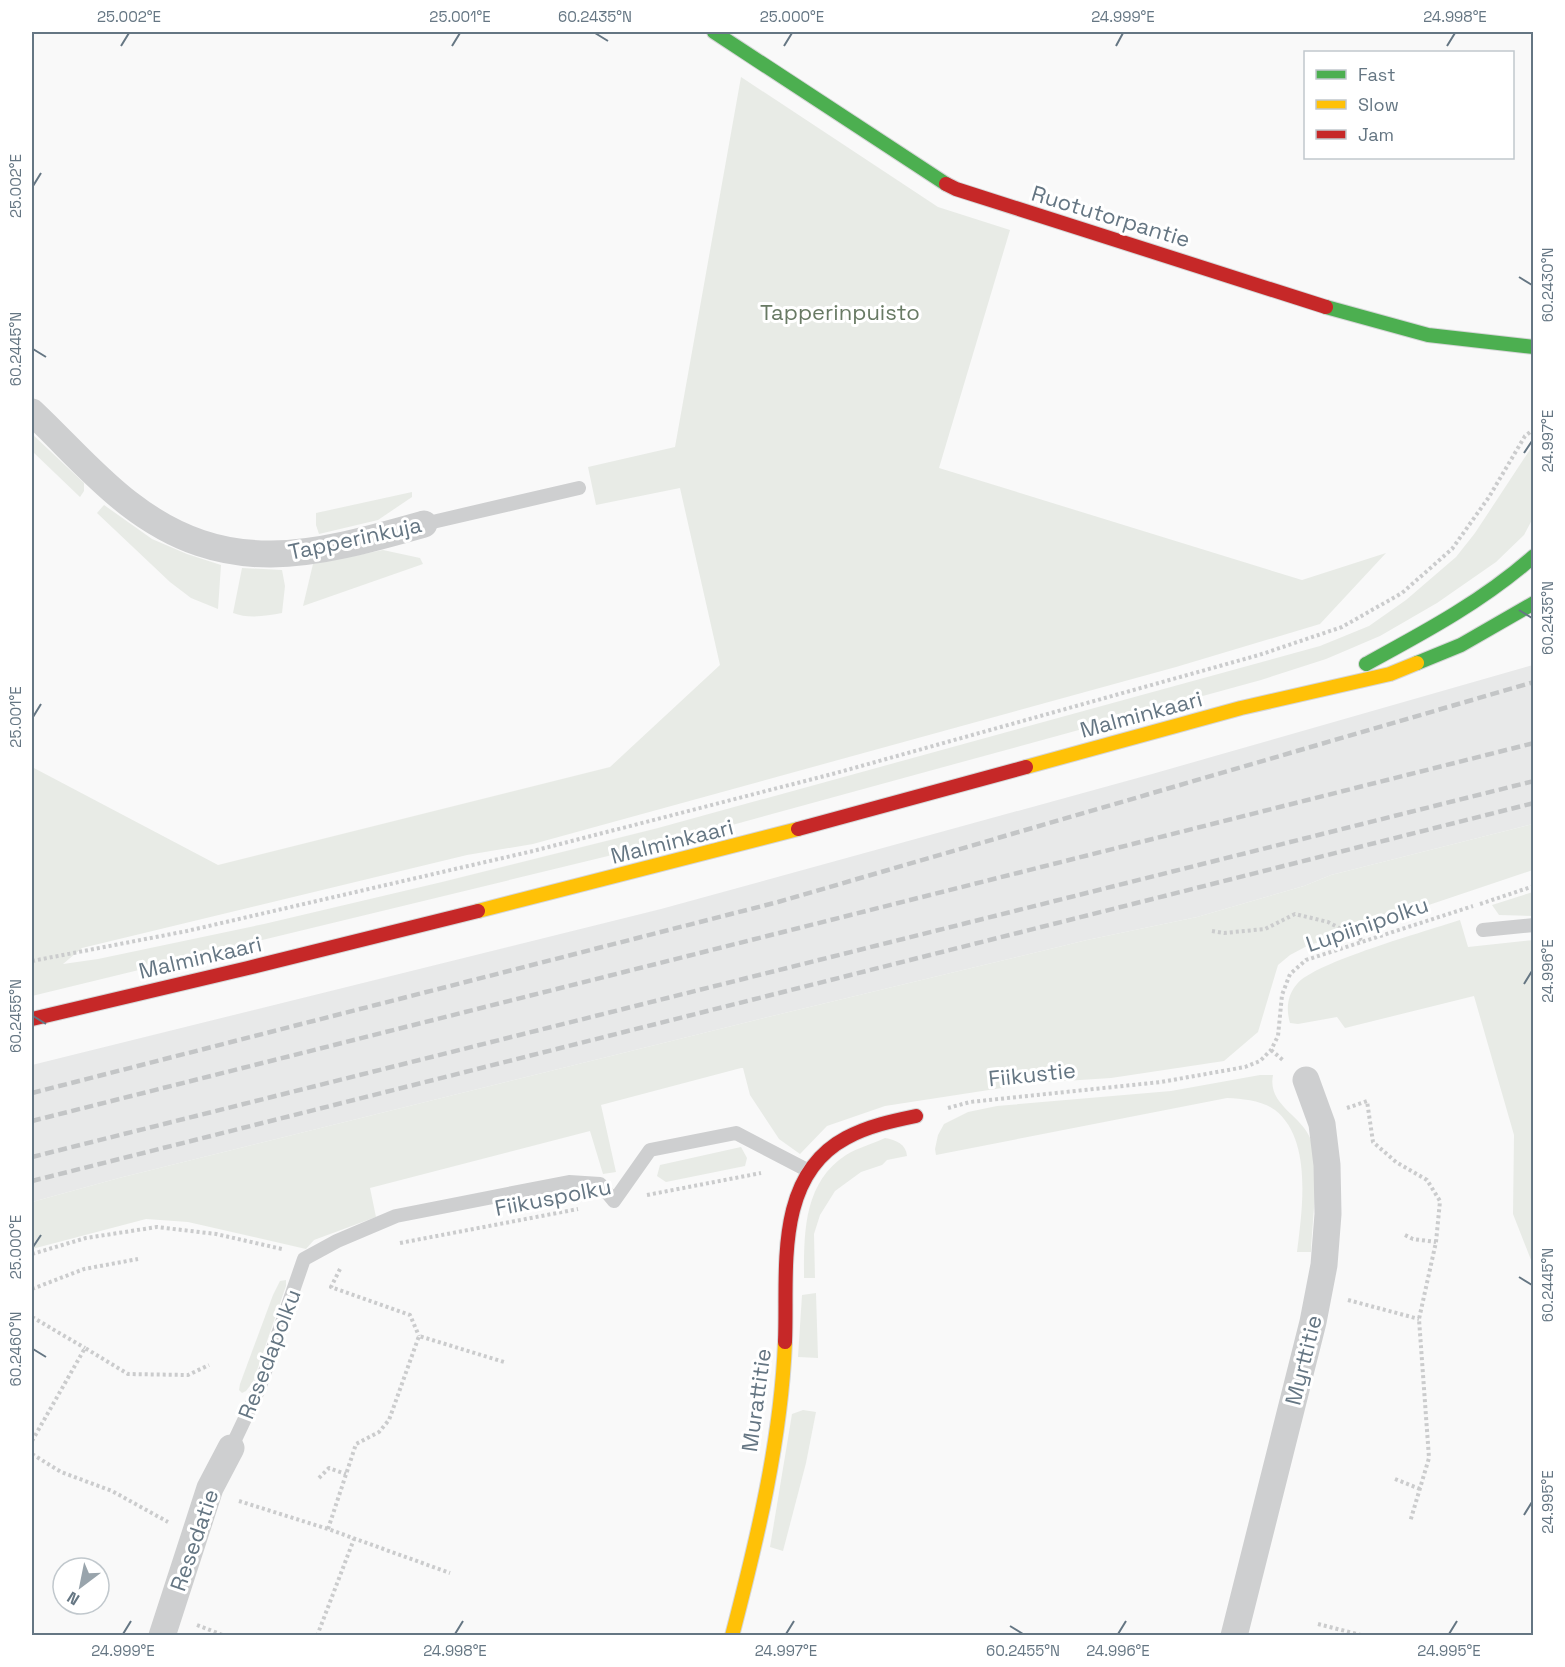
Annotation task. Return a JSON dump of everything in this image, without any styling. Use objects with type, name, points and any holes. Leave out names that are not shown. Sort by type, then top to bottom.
[{"type":"main road","name":"Ruotutorpantie","points":[[714,32],[937,179],[956,189],[1354,316],[1428,334],[1533,346]]},
{"type":"main road","name":"Malminkaari","points":[[1319,689],[1441,624],[1494,590],[1533,556]]},
{"type":"main road","name":"Malminkaari","points":[[32,1019],[248,968],[748,843],[1241,708],[1390,674],[1461,645],[1533,603]]},
{"type":"main road","points":[[809,1170],[826,1151],[844,1137],[867,1128],[916,1116]]},
{"type":"main road","name":"Murattitie","points":[[732,1635],[762,1510],[778,1416],[784,1365],[792,1212],[809,1170]]},
{"type":"street","name":"Tapperinkuja","points":[[32,412],[127,502],[156,523],[202,544],[233,552],[260,555],[297,554],[373,538],[424,524]]},
{"type":"street","name":"Myrttitie","points":[[1234,1635],[1313,1322],[1324,1265],[1328,1214],[1327,1165],[1322,1124],[1306,1080]]},
{"type":"street","name":"Resedatie","points":[[162,1635],[213,1483],[231,1448]]},
{"type":"lane","name":"Tapperinkuja","points":[[424,524],[579,488]]},
{"type":"lane","points":[[1483,930],[1533,925]]},
{"type":"lane","points":[[304,1259],[337,1241],[396,1216],[569,1182],[600,1184],[614,1201],[650,1150],[736,1133],[809,1170]]},
{"type":"lane","name":"Resedapolku","points":[[231,1448],[259,1389],[304,1259]]},
{"type":"path","points":[[32,962],[188,931],[544,848],[847,770],[1248,658],[1342,627],[1402,593],[1452,549],[1489,497],[1525,436],[1533,429]]},
{"type":"path","name":"Lupiinipolku","points":[[1271,1050],[1278,1036],[1282,995],[1290,974],[1306,960],[1533,886]]},
{"type":"path","points":[[1212,931],[1224,933],[1265,929],[1295,914],[1328,922],[1365,941]]},
{"type":"path","name":"Fiikustie","points":[[916,1116],[970,1102],[1161,1082],[1245,1067],[1260,1061],[1271,1050]]},
{"type":"path","points":[[1342,1110],[1367,1101],[1373,1142],[1396,1162],[1427,1180],[1440,1201],[1436,1242],[1419,1319],[1429,1458],[1410,1522]]},
{"type":"path","name":"Fiikuspolku","points":[[394,1244],[761,1173]]},
{"type":"path","points":[[32,1254],[86,1238],[157,1227],[216,1234],[284,1250],[304,1259]]},
{"type":"path","points":[[1405,1235],[1413,1239],[1436,1242]]},
{"type":"path","points":[[32,1289],[84,1269],[138,1259]]},
{"type":"path","points":[[328,1529],[356,1444],[380,1432],[388,1420],[419,1336],[410,1316],[331,1287],[343,1263]]},
{"type":"path","points":[[1341,1298],[1419,1319]]},
{"type":"path","points":[[32,1317],[128,1374],[188,1375],[209,1365]]},
{"type":"path","points":[[419,1336],[504,1362]]},
{"type":"path","points":[[32,1441],[85,1348]]},
{"type":"path","points":[[32,1454],[61,1472],[112,1491],[176,1527]]},
{"type":"path","points":[[319,1478],[329,1468],[346,1474]]},
{"type":"path","points":[[1395,1479],[1420,1489]]},
{"type":"path","points":[[213,1483],[242,1503],[328,1529],[450,1573]]},
{"type":"path","points":[[317,1635],[354,1539]]},
{"type":"path","points":[[1318,1624],[1365,1635]]},
{"type":"shaded area","points":[[1533,665],[1533,824],[1331,875],[1304,886],[1197,917],[1087,940],[768,1017],[119,1178],[32,1202],[32,1065],[661,909],[1152,774]]},
{"type":"green space","name":"Tapperinpuisto","points":[[741,77],[938,207],[1010,230],[939,468],[1302,580],[1386,553],[1320,624],[1176,667],[533,844],[467,855],[82,948],[63,964],[98,959],[264,924],[658,828],[1320,646],[1369,626],[1406,600],[1456,557],[1475,533],[1533,445],[1533,518],[1524,535],[1496,562],[1437,603],[1380,636],[1326,659],[1261,680],[703,833],[32,996],[32,767],[218,865],[610,767],[720,665],[680,488],[596,505],[588,467],[675,447]]},
{"type":"green space","points":[[32,434],[84,483],[84,491],[80,497],[32,451]]},
{"type":"green space","points":[[412,492],[412,497],[378,520],[319,534],[316,513]]},
{"type":"green space","points":[[104,505],[152,539],[221,565],[218,609],[191,598],[170,582],[97,513]]},
{"type":"green space","points":[[383,550],[420,558],[423,564],[303,606],[313,564]]},
{"type":"green space","points":[[242,568],[282,570],[285,586],[282,613],[251,616],[233,613]]},
{"type":"green space","points":[[1533,824],[1533,870],[1307,946],[1290,955],[1278,965],[1258,1032],[1224,1061],[1111,1078],[1034,1083],[885,1106],[827,1126],[800,1154],[779,1139],[750,1095],[743,1068],[741,1068],[601,1105],[616,1172],[603,1174],[590,1131],[370,1188],[376,1217],[314,1240],[306,1249],[188,1222],[146,1219],[32,1249],[32,1202],[119,1178],[768,1017],[1087,940],[1197,917],[1304,886],[1331,875]]},
{"type":"green space","points":[[1533,892],[1533,916],[1499,915],[1492,905]]},
{"type":"green space","points":[[1460,920],[1468,947],[1533,940],[1533,1265],[1513,1214],[1514,1135],[1474,996],[1345,1028],[1337,1017],[1298,1024],[1290,1023],[1288,1003],[1291,993],[1297,984],[1308,975],[1348,957]]},
{"type":"green space","points":[[1260,1075],[1273,1075],[1275,1094],[1307,1131],[1311,1140],[1314,1151],[1315,1180],[1311,1252],[1297,1252],[1302,1177],[1295,1139],[1287,1123],[1275,1110],[1258,1102],[1227,1098],[936,1155],[938,1135],[944,1124],[968,1112],[997,1106],[1171,1091]]},
{"type":"green space","points":[[885,1138],[900,1143],[905,1148],[907,1156],[887,1160],[882,1165],[861,1172],[835,1191],[820,1215],[814,1234],[815,1278],[804,1278],[806,1227],[809,1210],[821,1180],[846,1155]]},
{"type":"green space","points":[[741,1147],[747,1158],[745,1166],[666,1182],[657,1176],[660,1165]]},
{"type":"green space","points":[[286,1280],[286,1286],[253,1382],[242,1393],[239,1390],[240,1384],[273,1295],[280,1281]]},
{"type":"green space","points":[[816,1293],[818,1358],[798,1357],[802,1295]]},
{"type":"green space","points":[[803,1410],[816,1412],[806,1463],[783,1551],[770,1547],[792,1414]]},
{"type":"railway","points":[[32,1093],[778,902],[1534,682]]},
{"type":"railway","points":[[32,1121],[1534,743]]},
{"type":"railway","points":[[32,1157],[1534,781]]},
{"type":"railway","points":[[32,1181],[1534,803]]},
{"type":"traffic: fast","points":[[714,32],[946,184]]},
{"type":"traffic: fast","points":[[1326,307],[1428,335],[1534,347]]},
{"type":"traffic: fast","points":[[1366,664],[1474,602],[1534,556]]},
{"type":"traffic: fast","points":[[1417,663],[1461,645],[1534,603]]},
{"type":"traffic: slow","points":[[1026,767],[1241,708],[1390,674],[1417,663]]},
{"type":"traffic: slow","points":[[478,911],[798,829]]},
{"type":"traffic: slow","points":[[732,1636],[759,1527],[773,1453],[779,1416],[785,1342]]},
{"type":"traffic: jam","points":[[946,184],[1326,307]]},
{"type":"traffic: jam","points":[[798,829],[1026,767]]},
{"type":"traffic: jam","points":[[32,1019],[478,911]]},
{"type":"traffic: jam","points":[[785,1342],[786,1257],[789,1229],[795,1201],[806,1177],[823,1155],[846,1138],[871,1127],[916,1116]]}]
